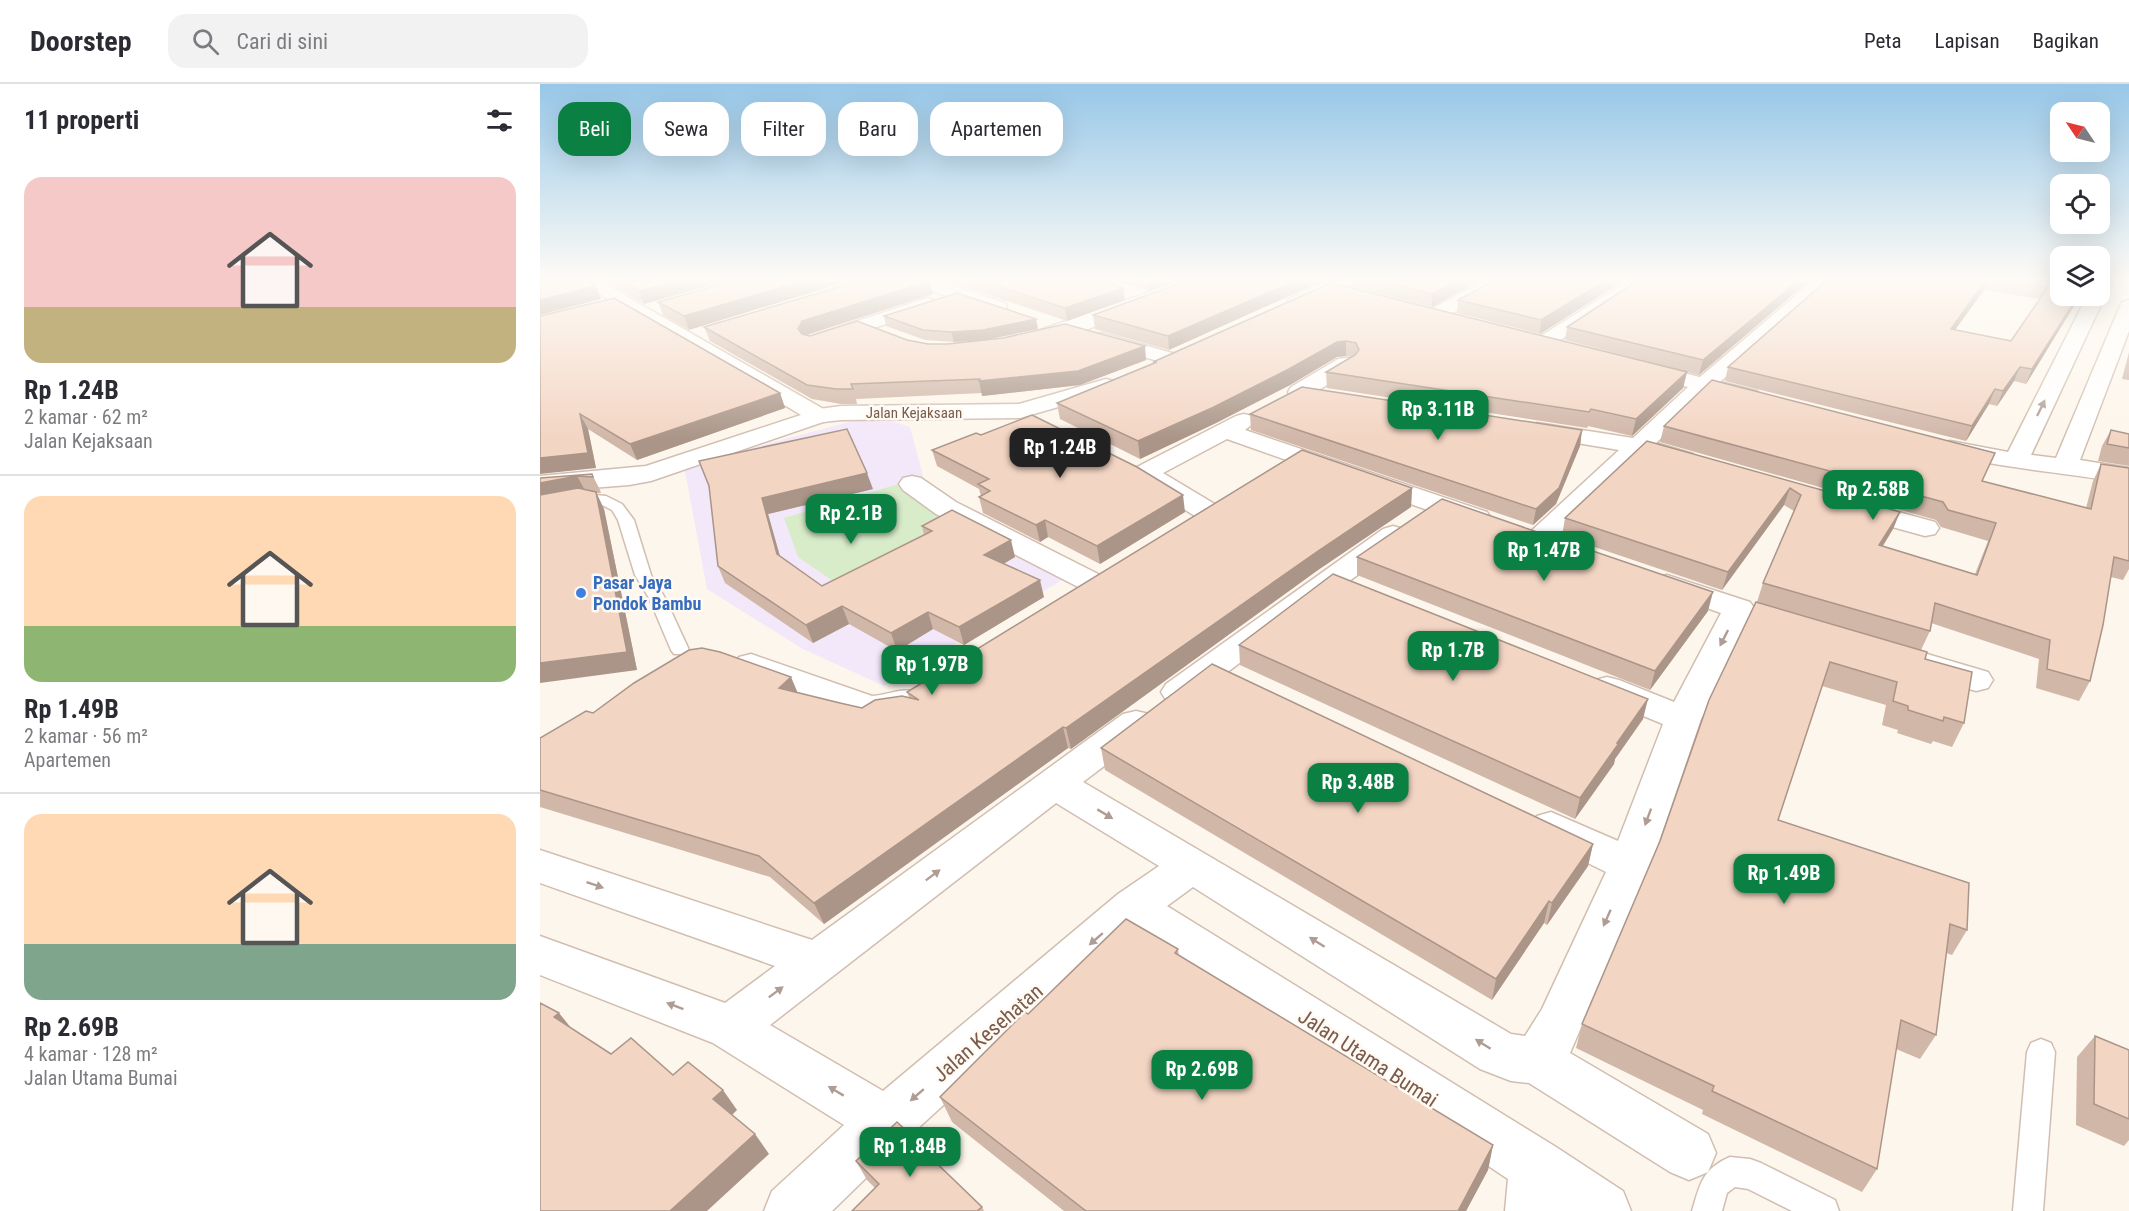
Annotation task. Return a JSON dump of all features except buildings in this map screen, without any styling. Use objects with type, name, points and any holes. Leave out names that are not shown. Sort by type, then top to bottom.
[{"type":"street","points":[[678,334],[819,416]]},
{"type":"street","points":[[687,339],[705,334]]},
{"type":"street","points":[[814,341],[836,334]]},
{"type":"street","points":[[883,334],[889,336]]},
{"type":"street","points":[[1013,343],[1049,334]]},
{"type":"street","name":"Jalan Kejaksaan","points":[[540,484],[629,477],[651,472],[819,416],[841,413],[1020,411],[1084,394],[1183,355],[1087,334]]},
{"type":"street","points":[[1543,343],[1558,334]]},
{"type":"street","points":[[1539,539],[1764,334]]},
{"type":"street","points":[[2016,461],[2079,334]]},
{"type":"street","points":[[2065,466],[2118,334]]},
{"type":"street","points":[[1521,337],[1566,349]]},
{"type":"street","points":[[1208,512],[1134,467],[1226,431],[1346,364]]},
{"type":"street","points":[[1624,364],[1773,402]]},
{"type":"street","points":[[1299,392],[1334,398]]},
{"type":"street","points":[[1020,411],[1051,426]]},
{"type":"street","points":[[1510,426],[1640,446],[1708,466]]},
{"type":"street","points":[[1226,431],[1572,551]]},
{"type":"street","points":[[1934,444],[2016,461],[2129,476]]},
{"type":"street","points":[[1267,475],[1297,457]]},
{"type":"street","points":[[912,484],[946,507],[1093,583]]},
{"type":"street","points":[[1179,530],[1238,494]]},
{"type":"street","points":[[1834,502],[1926,528]]},
{"type":"street","points":[[730,1027],[1054,784],[1227,675],[1330,578],[1436,505]]},
{"type":"street","points":[[1064,602],[1122,565]]},
{"type":"street","points":[[1639,574],[1773,619]]},
{"type":"street","points":[[1330,578],[1363,592]]},
{"type":"street","points":[[1054,784],[1192,865],[1498,1053],[1521,1061],[1535,1059],[1549,1047],[1630,865],[1683,718],[1739,609]]},
{"type":"street","points":[[661,676],[702,653],[870,708],[895,706],[936,682]]},
{"type":"street","points":[[1897,657],[1976,680]]},
{"type":"street","points":[[1584,679],[1683,718]]},
{"type":"street","points":[[1523,814],[1630,865]]},
{"type":"street","name":"Jalan Kesehatan","points":[[792,1211],[886,1122],[1133,907],[1192,865]]},
{"type":"street","points":[[540,866],[818,961]]},
{"type":"street","name":"Jalan Utama Bumai","points":[[1133,907],[1535,1188],[1603,1211]]},
{"type":"street","points":[[540,955],[730,1027],[886,1122]]},
{"type":"street","points":[[1535,1059],[1689,1153]]},
{"type":"lane","points":[[540,507],[586,498],[601,499],[617,507],[626,520],[643,575],[657,598],[702,653]]},
{"type":"lane","points":[[2028,1211],[2041,1052]]},
{"type":"lane","points":[[1707,1211],[1715,1184],[1730,1172],[1750,1174],[1824,1211]]},
{"type":"shaded area","points":[[875,415],[910,427],[926,487],[1069,576],[884,686],[803,649],[707,589],[684,466]]},
{"type":"green space","points":[[912,480],[951,526],[840,586],[798,557],[784,518]]},
{"type":"place","name":"Pasar Jaya Pondok Bambu","points":[[581,593]]}]
